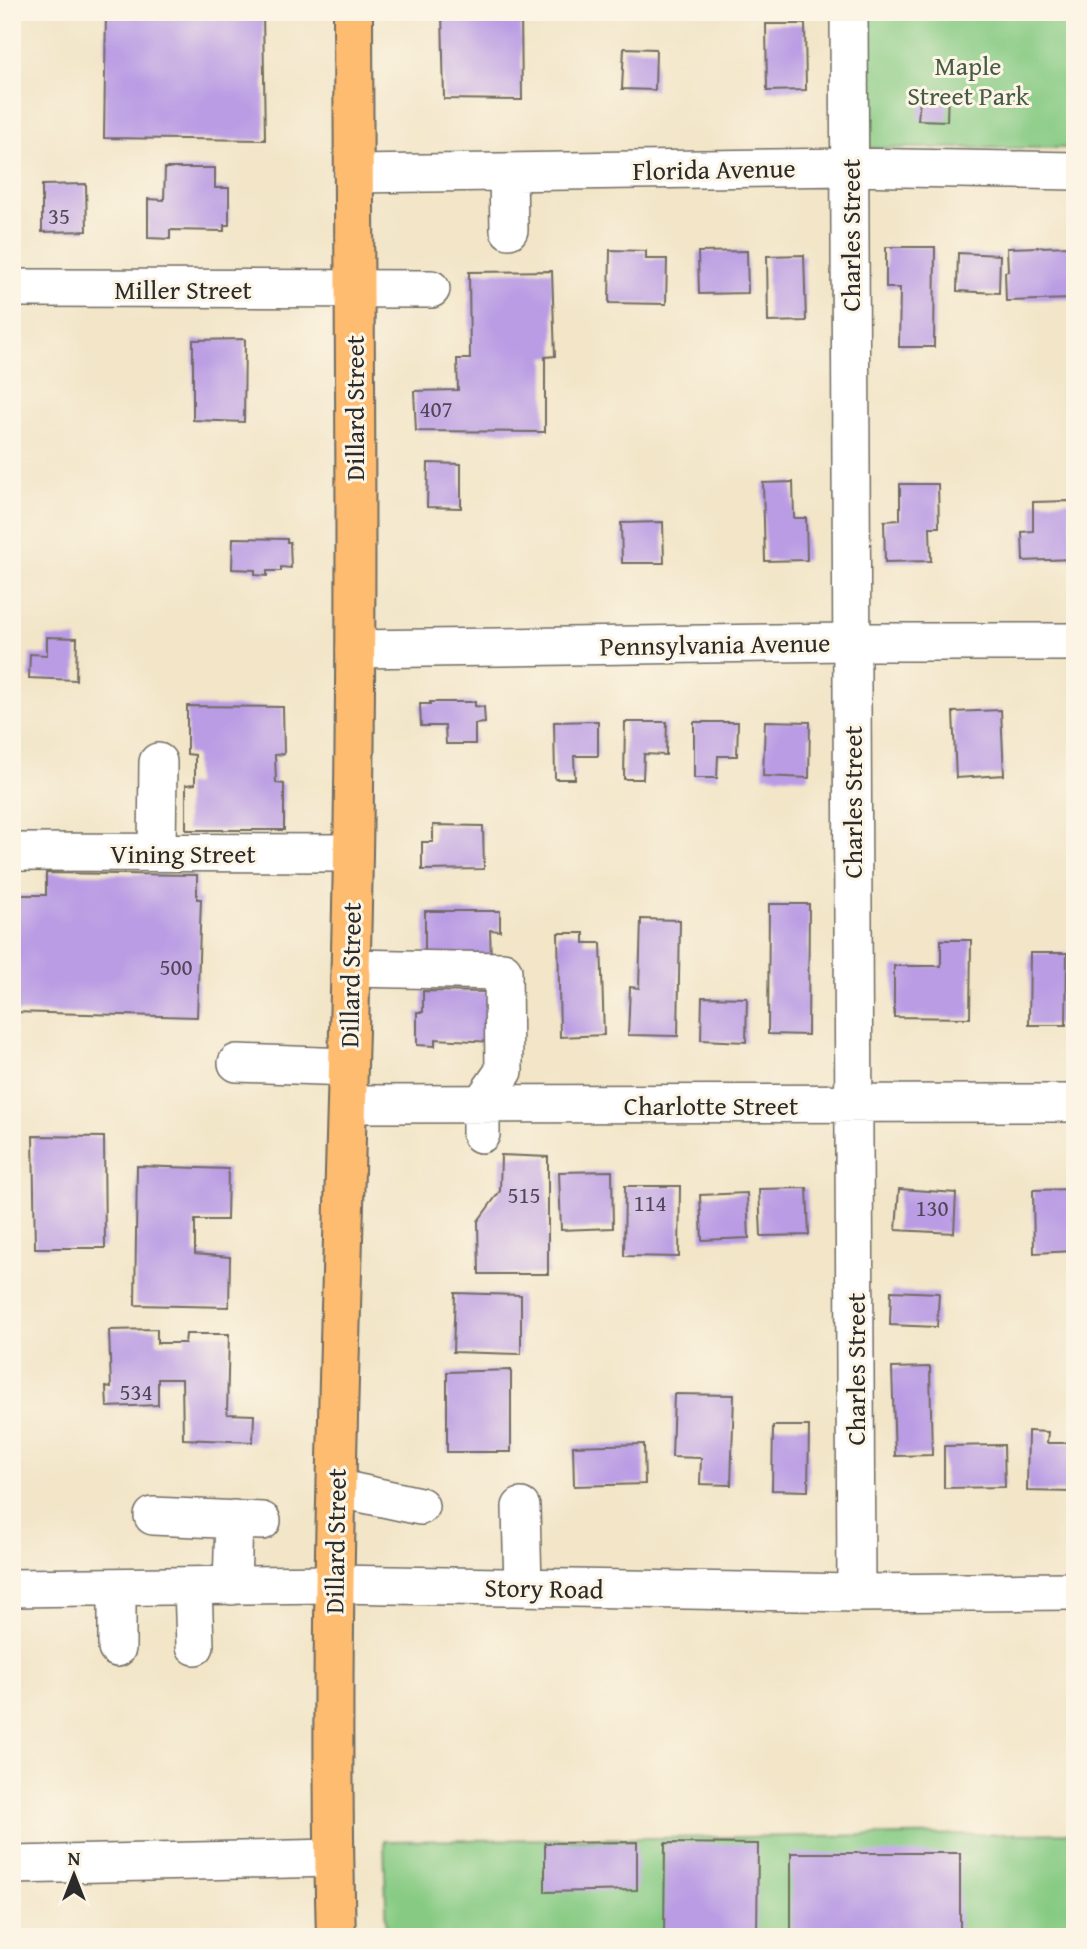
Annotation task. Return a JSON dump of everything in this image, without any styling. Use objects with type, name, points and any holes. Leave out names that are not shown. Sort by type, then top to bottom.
[{"type":"main road","name":"Dillard Street","points":[[336,1937],[334,1584],[353,853],[355,649],[353,12]]},
{"type":"street","name":"Charles Street","points":[[849,12],[856,1593]]},
{"type":"street","name":"Florida Avenue","points":[[353,174],[850,167],[1075,171]]},
{"type":"street","points":[[508,172],[509,230]]},
{"type":"street","name":"Miller Street","points":[[12,288],[431,289]]},
{"type":"street","name":"Pennsylvania Avenue","points":[[355,649],[851,642],[1075,642]]},
{"type":"street","points":[[158,762],[158,852]]},
{"type":"street","name":"Vining Street","points":[[12,852],[353,853]]},
{"type":"street","points":[[350,968],[503,971],[504,1071],[481,1119]]},
{"type":"street","points":[[237,1063],[348,1066]]},
{"type":"street","name":"Charlotte Street","points":[[347,1104],[481,1119],[853,1105],[1075,1103]]},
{"type":"street","points":[[336,1488],[420,1506]]},
{"type":"street","points":[[521,1507],[523,1587]]},
{"type":"street","points":[[153,1516],[248,1520],[232,1586]]},
{"type":"street","name":"Story Road","points":[[12,1588],[334,1584],[856,1593],[1075,1591]]},
{"type":"street","points":[[193,1586],[195,1646]]},
{"type":"street","points":[[117,1587],[117,1648]]},
{"type":"street","points":[[12,1865],[334,1858]]},
{"type":"green space","name":"Maple Street Park","points":[[864,12],[1075,12],[1075,148],[861,148]]},
{"type":"green space","points":[[1075,1833],[1075,1937],[387,1937],[384,1841]]},
{"type":"building","points":[[106,12],[263,12],[265,140],[104,138]]},
{"type":"building","points":[[442,12],[521,12],[522,100],[444,99]]},
{"type":"building","points":[[766,24],[805,24],[806,90],[767,91]]},
{"type":"building","points":[[624,48],[656,49],[655,90],[622,89]]},
{"type":"building","points":[[921,90],[948,90],[947,121],[918,120]]},
{"type":"building","points":[[165,168],[215,168],[215,188],[229,188],[229,225],[224,225],[224,231],[170,230],[170,239],[148,238],[148,199],[164,200]]},
{"type":"building","points":[[86,184],[87,231],[42,232],[42,185]]},
{"type":"building","points":[[1071,246],[1072,299],[1006,301],[1007,248]]},
{"type":"building","points":[[886,247],[935,247],[934,347],[899,347],[900,288],[886,288]]},
{"type":"building","points":[[610,250],[646,251],[646,259],[667,259],[666,304],[609,303]]},
{"type":"building","points":[[747,251],[748,293],[699,294],[698,252]]},
{"type":"building","points":[[958,253],[1000,255],[999,293],[957,291]]},
{"type":"building","points":[[804,255],[806,321],[768,322],[767,256]]},
{"type":"building","points":[[552,271],[555,356],[545,357],[545,432],[416,431],[414,391],[458,390],[457,359],[470,359],[469,272]]},
{"type":"building","points":[[245,339],[244,422],[193,420],[193,340]]},
{"type":"building","points":[[428,463],[461,464],[461,508],[427,507]]},
{"type":"building","points":[[793,482],[794,518],[806,518],[807,560],[765,561],[763,483]]},
{"type":"building","points":[[900,484],[938,484],[939,527],[930,527],[931,561],[885,562],[884,521],[900,520]]},
{"type":"building","points":[[1070,501],[1072,559],[1023,561],[1022,532],[1033,531],[1033,502]]},
{"type":"building","points":[[663,522],[664,563],[622,563],[621,523]]},
{"type":"building","points":[[233,538],[287,539],[287,542],[290,542],[291,568],[281,567],[281,571],[267,571],[267,576],[255,575],[255,570],[232,569]]},
{"type":"building","points":[[47,637],[77,638],[76,680],[29,678],[30,654],[47,655]]},
{"type":"building","points":[[475,702],[475,706],[484,707],[485,723],[475,724],[475,744],[446,744],[445,726],[421,726],[420,704]]},
{"type":"building","points":[[187,706],[283,707],[284,754],[275,755],[276,783],[284,784],[284,830],[186,830],[186,785],[195,784],[195,755],[187,754]]},
{"type":"building","points":[[1001,710],[1004,775],[956,778],[953,712]]},
{"type":"building","points":[[598,721],[598,756],[574,756],[575,779],[555,779],[554,722]]},
{"type":"building","points":[[765,721],[810,722],[809,778],[763,776]]},
{"type":"building","points":[[625,722],[667,722],[666,755],[644,754],[643,779],[624,779]]},
{"type":"building","points":[[694,722],[738,722],[737,756],[718,756],[717,778],[694,778]]},
{"type":"building","points":[[433,825],[483,826],[484,869],[422,870],[422,842],[433,842]]},
{"type":"building","points":[[46,873],[197,875],[197,899],[201,899],[197,1017],[12,1012],[12,895],[46,895]]},
{"type":"building","points":[[769,904],[809,904],[808,1035],[768,1034]]},
{"type":"building","points":[[425,911],[500,911],[500,931],[490,930],[491,959],[425,959]]},
{"type":"building","points":[[641,919],[680,920],[678,1036],[628,1035],[630,987],[639,988]]},
{"type":"building","points":[[558,933],[584,933],[584,943],[601,943],[604,1035],[560,1037]]},
{"type":"building","points":[[941,940],[971,940],[970,1018],[894,1017],[894,966],[941,966]]},
{"type":"building","points":[[1030,953],[1067,953],[1066,1025],[1029,1025]]},
{"type":"building","points":[[423,991],[494,992],[494,1042],[435,1039],[435,1046],[417,1045],[417,1012],[423,1012]]},
{"type":"building","points":[[702,997],[747,998],[746,1042],[701,1040]]},
{"type":"building","points":[[33,1136],[104,1137],[105,1248],[35,1248]]},
{"type":"building","points":[[501,1155],[548,1157],[548,1274],[479,1274],[478,1221],[500,1191]]},
{"type":"building","points":[[137,1166],[228,1169],[227,1220],[195,1220],[195,1254],[230,1257],[229,1307],[135,1305]]},
{"type":"building","points":[[612,1171],[613,1228],[561,1230],[559,1172]]},
{"type":"building","points":[[625,1186],[680,1186],[679,1257],[624,1256]]},
{"type":"building","points":[[807,1188],[809,1235],[761,1236],[759,1189]]},
{"type":"building","points":[[899,1189],[956,1193],[954,1233],[896,1230]]},
{"type":"building","points":[[1074,1189],[1075,1251],[1034,1253],[1033,1190]]},
{"type":"building","points":[[747,1193],[749,1238],[702,1240],[700,1195]]},
{"type":"building","points":[[891,1291],[939,1293],[937,1327],[890,1325]]},
{"type":"building","points":[[455,1293],[521,1295],[521,1354],[453,1352]]},
{"type":"building","points":[[157,1329],[157,1343],[185,1343],[186,1334],[229,1334],[227,1414],[254,1415],[253,1442],[183,1439],[182,1379],[158,1379],[158,1405],[107,1407],[106,1387],[111,1388],[109,1330]]},
{"type":"building","points":[[930,1367],[932,1455],[895,1456],[892,1368]]},
{"type":"building","points":[[511,1370],[511,1452],[447,1452],[447,1372]]},
{"type":"building","points":[[674,1394],[734,1395],[731,1485],[700,1484],[701,1458],[672,1457]]},
{"type":"building","points":[[773,1426],[809,1426],[808,1491],[772,1490]]},
{"type":"building","points":[[1028,1431],[1048,1432],[1047,1443],[1073,1443],[1073,1492],[1027,1491]]},
{"type":"building","points":[[644,1444],[645,1484],[574,1486],[573,1446]]},
{"type":"building","points":[[1004,1445],[1005,1487],[944,1488],[944,1446]]},
{"type":"building","points":[[637,1842],[637,1890],[545,1892],[545,1843]]},
{"type":"building","points":[[665,1843],[758,1844],[757,1937],[664,1937]]},
{"type":"building","points":[[791,1853],[960,1853],[960,1937],[791,1937]]}]
